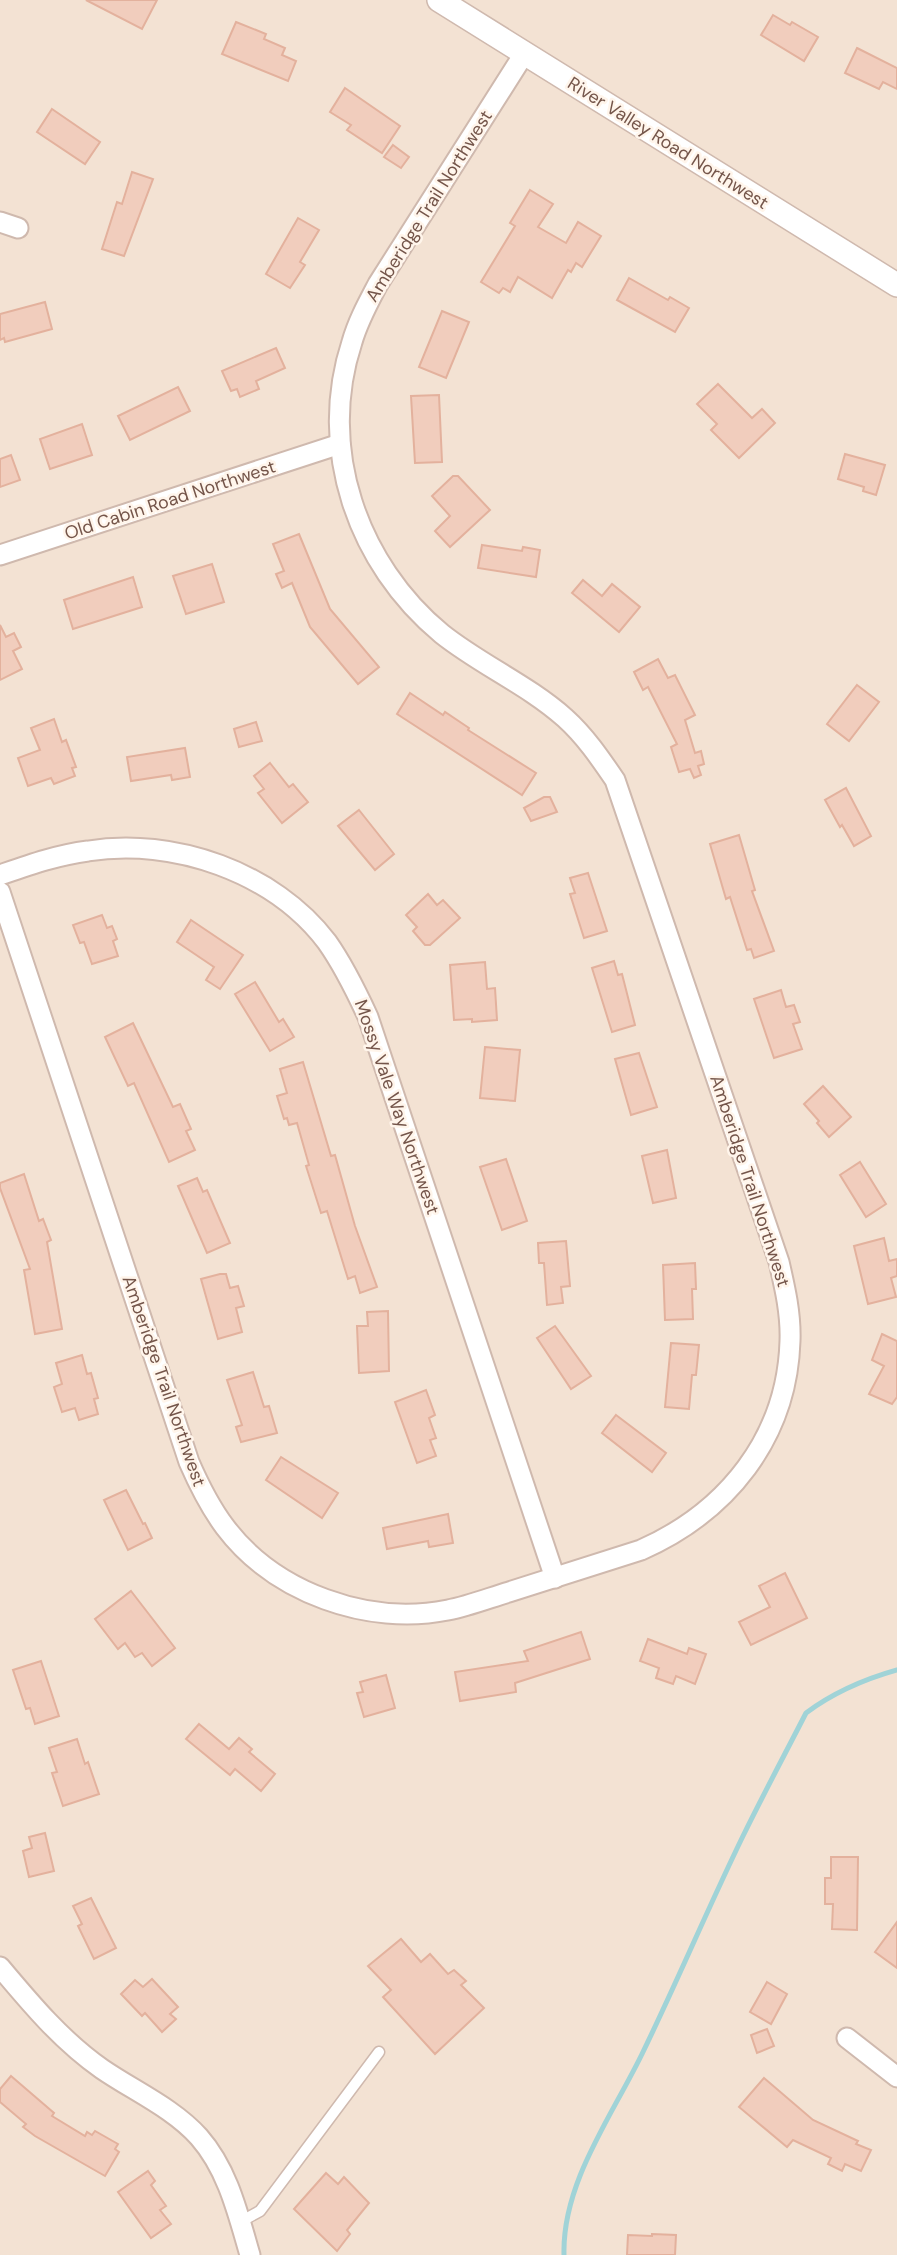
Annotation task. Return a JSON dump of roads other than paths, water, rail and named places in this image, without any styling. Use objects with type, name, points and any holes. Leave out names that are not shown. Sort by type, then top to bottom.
[{"type":"street","name":"River Valley Road Northwest","points":[[439,0],[897,285]]},
{"type":"street","name":"Amberidge Trail Northwest","points":[[0,892],[189,1462],[204,1495],[226,1529],[254,1558],[290,1583],[330,1602],[373,1612],[408,1614],[448,1610],[555,1578],[667,1539],[706,1512],[740,1478],[766,1437],[783,1392],[790,1341],[787,1293],[779,1262],[615,780],[592,746],[566,719],[444,636],[420,615],[375,557],[359,524],[346,485],[340,444],[339,411],[351,343],[363,313],[378,284],[524,54]]},
{"type":"street","name":"Old Cabin Road Northwest","points":[[0,555],[340,444]]},
{"type":"street","name":"Mossy Vale Way Northwest","points":[[0,875],[52,858],[90,850],[133,848],[176,853],[222,866],[265,887],[293,907],[325,940],[349,975],[368,1017],[555,1578]]},
{"type":"street","points":[[0,1967],[42,2018],[71,2044],[101,2068],[180,2119],[199,2137],[217,2162],[233,2197],[250,2255]]},
{"type":"street","points":[[847,2038],[897,2077]]},
{"type":"lane","points":[[240,2222],[260,2211],[379,2052]]},
{"type":"waterway","points":[[564,2255],[571,2202],[591,2151],[642,2054],[743,1836],[806,1713],[850,1687],[897,1670]]}]
